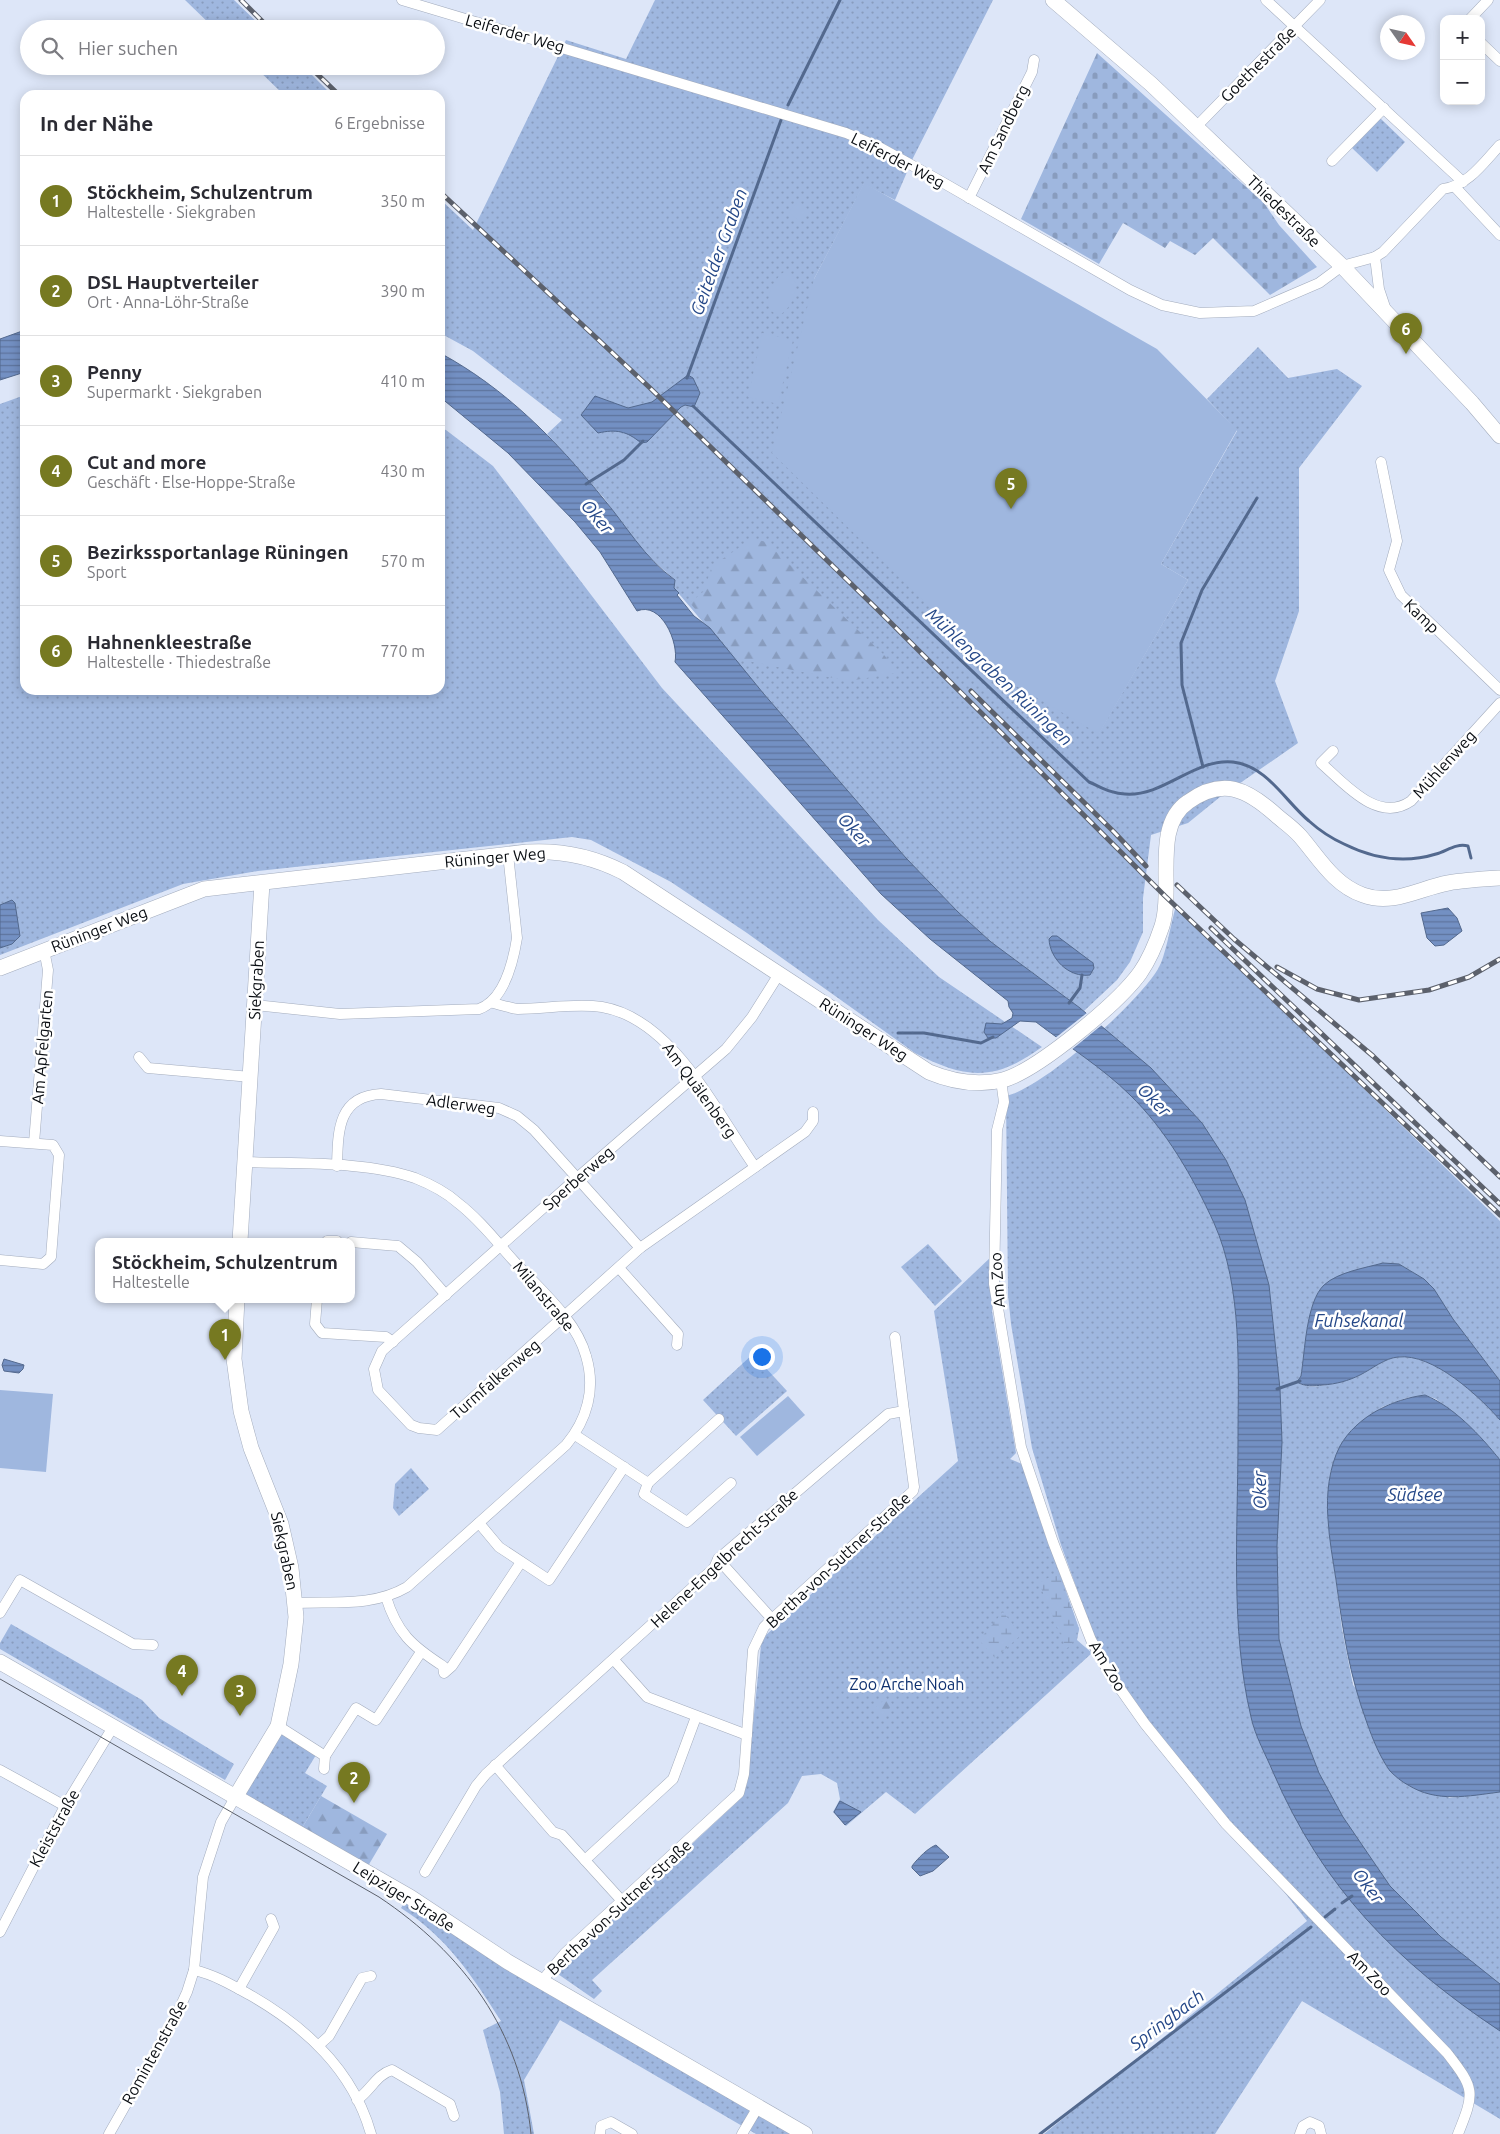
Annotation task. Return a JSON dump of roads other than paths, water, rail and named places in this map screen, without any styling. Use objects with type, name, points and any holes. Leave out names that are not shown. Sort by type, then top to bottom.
[{"type":"street","name":"Leiferder Weg","points":[[402,0],[846,133],[877,146],[1130,290],[1162,305],[1200,313],[1254,311],[1319,283],[1342,266]]},
{"type":"street","name":"Thiedestraße","points":[[1053,0],[1151,84],[1342,266],[1500,436]]},
{"type":"street","points":[[1266,0],[1384,108],[1460,185],[1500,235]]},
{"type":"street","name":"Goethestraße","points":[[1196,127],[1320,0]]},
{"type":"street","points":[[1474,15],[1488,0]]},
{"type":"street","points":[[1485,47],[1500,61]]},
{"type":"street","name":"Am Sandberg","points":[[969,198],[1032,72],[1034,60]]},
{"type":"street","points":[[1332,161],[1384,108]]},
{"type":"street","points":[[1342,266],[1375,257],[1384,252],[1443,189],[1460,185],[1500,145]]},
{"type":"street","points":[[1375,257],[1379,289],[1388,315]]},
{"type":"street","name":"Kamp","points":[[1381,462],[1397,541],[1389,570],[1401,595],[1500,690]]},
{"type":"street","name":"Mühlenweg","points":[[1333,752],[1321,763],[1370,803],[1380,808],[1396,809],[1411,801],[1500,703]]},
{"type":"street","name":"Rüninger Weg","points":[[0,968],[204,889],[508,854],[557,851],[586,856],[611,865],[637,880],[929,1072],[945,1079],[978,1083],[1001,1080],[1019,1074],[1050,1054],[1105,1009],[1141,971],[1162,925],[1165,909],[1167,838],[1170,826],[1176,812],[1201,793],[1216,788],[1242,791],[1257,798],[1298,834],[1338,882],[1364,896],[1392,898],[1447,883],[1500,878]]},
{"type":"street","points":[[492,1003],[500,992],[515,951],[517,938],[508,854]]},
{"type":"street","name":"Siekgraben","points":[[240,1238],[262,882]]},
{"type":"street","name":"Am Apfelgarten","points":[[34,1143],[48,970],[44,950]]},
{"type":"street","name":"Sperberweg","points":[[374,1377],[374,1368],[378,1356],[393,1342],[577,1178],[695,1078],[726,1049],[739,1034],[779,974]]},
{"type":"street","name":"Am Quälenberg","points":[[255,1005],[340,1014],[479,1009],[492,1003],[516,1009],[590,1006],[617,1011],[640,1020],[658,1034],[695,1078],[755,1166]]},
{"type":"street","points":[[139,1057],[148,1068],[250,1077]]},
{"type":"street","name":"Am Zoo","points":[[1001,1080],[1004,1102],[997,1130],[994,1284],[1021,1447],[1053,1542],[1091,1640],[1109,1673],[1136,1711],[1226,1824],[1447,2053],[1466,2077],[1471,2098],[1458,2134]]},
{"type":"street","name":"Adlerweg","points":[[336,1166],[343,1116],[352,1104],[360,1099],[381,1094],[508,1111],[530,1126],[640,1248]]},
{"type":"street","name":"Turmfalkenweg","points":[[374,1377],[378,1390],[404,1419],[419,1428],[437,1430],[640,1248],[805,1132],[813,1121],[813,1112]]},
{"type":"street","points":[[0,1142],[53,1145],[59,1155],[51,1257],[43,1264],[0,1260]]},
{"type":"street","name":"Milanstraße","points":[[246,1162],[336,1166],[389,1171],[433,1186],[459,1203],[565,1317],[582,1344],[590,1373],[588,1406],[575,1435],[407,1587],[386,1596],[362,1602],[295,1603]]},
{"type":"street","points":[[355,1242],[398,1246],[410,1255],[446,1295]]},
{"type":"street","points":[[619,1268],[678,1334],[677,1345]]},
{"type":"street","name":"Siekgraben","points":[[236,1796],[278,1726],[291,1664],[295,1603],[290,1561],[281,1524],[251,1448],[241,1411],[234,1359],[237,1303]]},
{"type":"street","points":[[316,1303],[315,1324],[322,1333],[386,1337],[393,1342]]},
{"type":"street","points":[[895,1337],[904,1410]]},
{"type":"street","name":"Helene-Engelbrecht-Straße","points":[[425,1872],[476,1786],[495,1765],[614,1660],[714,1568],[718,1559],[888,1414],[904,1410]]},
{"type":"street","name":"Bertha-von-Suttner-Straße","points":[[541,1982],[565,1952],[739,1793],[742,1785],[747,1736],[753,1650],[764,1627],[772,1618],[913,1491],[904,1410]]},
{"type":"street","points":[[719,1419],[648,1482],[644,1494],[687,1522],[730,1483]]},
{"type":"street","points":[[575,1435],[648,1482]]},
{"type":"street","points":[[479,1523],[500,1546],[549,1580],[624,1467]]},
{"type":"street","points":[[718,1559],[772,1618]]},
{"type":"street","points":[[386,1596],[396,1624],[421,1652],[443,1666],[444,1673],[452,1666],[521,1562]]},
{"type":"street","points":[[0,1613],[20,1580],[134,1644],[154,1645]]},
{"type":"street","points":[[324,1769],[325,1756],[356,1708],[376,1720],[421,1652]]},
{"type":"street","points":[[614,1660],[647,1697],[747,1736]]},
{"type":"street","name":"Leipziger Straße","points":[[0,1662],[410,1897],[541,1982],[805,2134]]},
{"type":"street","points":[[585,1860],[673,1779],[696,1717]]},
{"type":"street","points":[[278,1726],[325,1756]]},
{"type":"street","name":"Kleiststraße","points":[[0,1932],[65,1806],[113,1727]]},
{"type":"street","points":[[495,1765],[553,1832],[562,1835],[622,1901]]},
{"type":"street","points":[[0,1770],[65,1806]]},
{"type":"street","name":"Romintenstraße","points":[[109,2134],[176,2016],[194,1970],[203,1877],[221,1822],[236,1796]]},
{"type":"street","points":[[239,1989],[274,1927],[271,1919]]},
{"type":"street","points":[[194,1970],[218,1977],[239,1989],[292,2021],[319,2045],[338,2068],[357,2100],[371,2134]]},
{"type":"street","points":[[319,2045],[329,2036],[362,1978],[371,1976]]},
{"type":"street","points":[[357,2100],[370,2090],[381,2073],[392,2070],[450,2104],[454,2116]]},
{"type":"street","points":[[742,2134],[758,2107]]},
{"type":"street","points":[[600,2134],[600,2126],[611,2122],[632,2134]]},
{"type":"street","points":[[1300,2134],[1303,2126],[1310,2122],[1319,2126],[1321,2134]]},
{"type":"water","points":[[20,332],[20,374],[0,380],[0,339]]},
{"type":"water","name":"Oker","points":[[445,356],[486,382],[508,399],[566,455],[654,562],[675,580],[674,588],[679,593],[677,595],[694,616],[710,628],[763,693],[906,858],[958,912],[991,942],[1080,1008],[1151,1068],[1202,1123],[1226,1160],[1245,1200],[1269,1285],[1280,1389],[1282,1442],[1277,1546],[1279,1639],[1301,1726],[1319,1773],[1343,1817],[1390,1886],[1441,1937],[1500,1984],[1500,2031],[1462,2005],[1428,1978],[1366,1919],[1339,1887],[1315,1852],[1293,1814],[1255,1731],[1244,1683],[1238,1614],[1238,1358],[1234,1302],[1230,1274],[1214,1223],[1178,1155],[1155,1123],[1130,1095],[1096,1066],[1036,1022],[1020,1021],[996,1038],[988,1038],[984,1032],[986,1023],[1002,1024],[1012,1018],[1013,1013],[1008,1001],[930,939],[881,894],[675,662],[676,654],[671,634],[661,617],[654,612],[646,610],[637,611],[600,552],[575,522],[508,453],[445,401]]},
{"type":"water","points":[[688,375],[693,378],[700,393],[694,407],[685,405],[681,407],[647,442],[641,443],[621,432],[598,433],[581,415],[595,396],[628,408],[652,402]]},
{"type":"water","points":[[12,900],[15,903],[20,936],[12,944],[0,948],[0,905]]},
{"type":"water","points":[[1448,908],[1457,918],[1462,931],[1444,945],[1435,946],[1427,938],[1421,913]]},
{"type":"water","points":[[1052,936],[1057,936],[1093,963],[1094,968],[1090,975],[1075,973],[1062,966],[1050,946],[1049,939]]},
{"type":"water","name":"Fuhsekanal","points":[[1383,1263],[1399,1264],[1424,1279],[1434,1289],[1453,1319],[1500,1381],[1500,1420],[1468,1388],[1454,1378],[1426,1362],[1412,1358],[1398,1357],[1388,1359],[1365,1373],[1337,1383],[1310,1386],[1297,1382],[1301,1376],[1310,1315],[1318,1293],[1324,1285],[1337,1277]]},
{"type":"water","points":[[4,1359],[24,1365],[23,1369],[19,1373],[4,1371],[2,1365]]},
{"type":"water","name":"Südsee","points":[[1425,1395],[1456,1414],[1484,1441],[1500,1460],[1500,1792],[1453,1797],[1441,1796],[1419,1791],[1394,1775],[1383,1760],[1369,1729],[1347,1652],[1331,1550],[1327,1510],[1333,1463],[1347,1435],[1366,1418],[1401,1400]]},
{"type":"water","points":[[840,1801],[861,1812],[845,1825],[834,1812]]},
{"type":"water","points":[[936,1845],[949,1857],[933,1871],[920,1876],[912,1866],[923,1854]]},
{"type":"waterway","name":"Geitelder Graben","points":[[788,105],[840,0]]},
{"type":"waterway","name":"Geitelder Graben","points":[[687,378],[781,120]]},
{"type":"waterway","name":"Mühlengraben Rüningen","points":[[693,406],[1089,782],[1116,793],[1139,793],[1153,790],[1205,766],[1219,762],[1233,762],[1245,765],[1266,777],[1313,824],[1331,837],[1355,849],[1389,858],[1412,859],[1464,845],[1468,846],[1471,858]]},
{"type":"waterway","name":"Mühlengraben Rüningen","points":[[586,484],[624,460],[643,441]]},
{"type":"waterway","points":[[1203,767],[1182,685],[1181,643],[1202,590],[1257,498]]},
{"type":"waterway","points":[[1069,1003],[1080,988],[1082,975]]},
{"type":"waterway","points":[[898,1033],[924,1033],[981,1043],[993,1037]]},
{"type":"waterway","name":"Fuhsekanal","points":[[1277,1389],[1300,1381]]},
{"type":"waterway","name":"Springbach","points":[[1342,1903],[1352,1896]]},
{"type":"waterway","name":"Springbach","points":[[1325,1917],[1335,1909]]},
{"type":"waterway","name":"Springbach","points":[[1040,2134],[1311,1927]]},
{"type":"tram line","points":[[0,1679],[379,1897],[409,1919],[437,1943],[461,1969],[483,1998],[501,2029],[515,2061],[525,2097],[531,2134]]},
{"type":"railway","points":[[241,0],[261,20]]},
{"type":"railway","points":[[318,75],[334,90]]},
{"type":"railway","points":[[445,197],[649,387],[878,610],[1165,896],[1500,1215]]},
{"type":"railway","points":[[971,691],[1146,866]]},
{"type":"railway","points":[[1177,885],[1234,939],[1373,1056],[1500,1177]]},
{"type":"railway","points":[[1211,928],[1500,1204]]},
{"type":"railway","points":[[1277,967],[1317,989],[1359,1000],[1429,990],[1469,977],[1500,959]]},
{"type":"place","name":"Hahnenkleestraße","points":[[1406,354]]},
{"type":"place","name":"Bezirkssportanlage Rüningen","points":[[1011,509]]},
{"type":"place","name":"Stöckheim, Schulzentrum","points":[[225,1360]]},
{"type":"place","name":"Cut and more","points":[[182,1696]]},
{"type":"place","name":"Penny","points":[[240,1716]]},
{"type":"place","name":"DSL Hauptverteiler","points":[[354,1803]]},
{"type":"park label","name":"Zoo Arche Noah","points":[[907,1684]]}]
